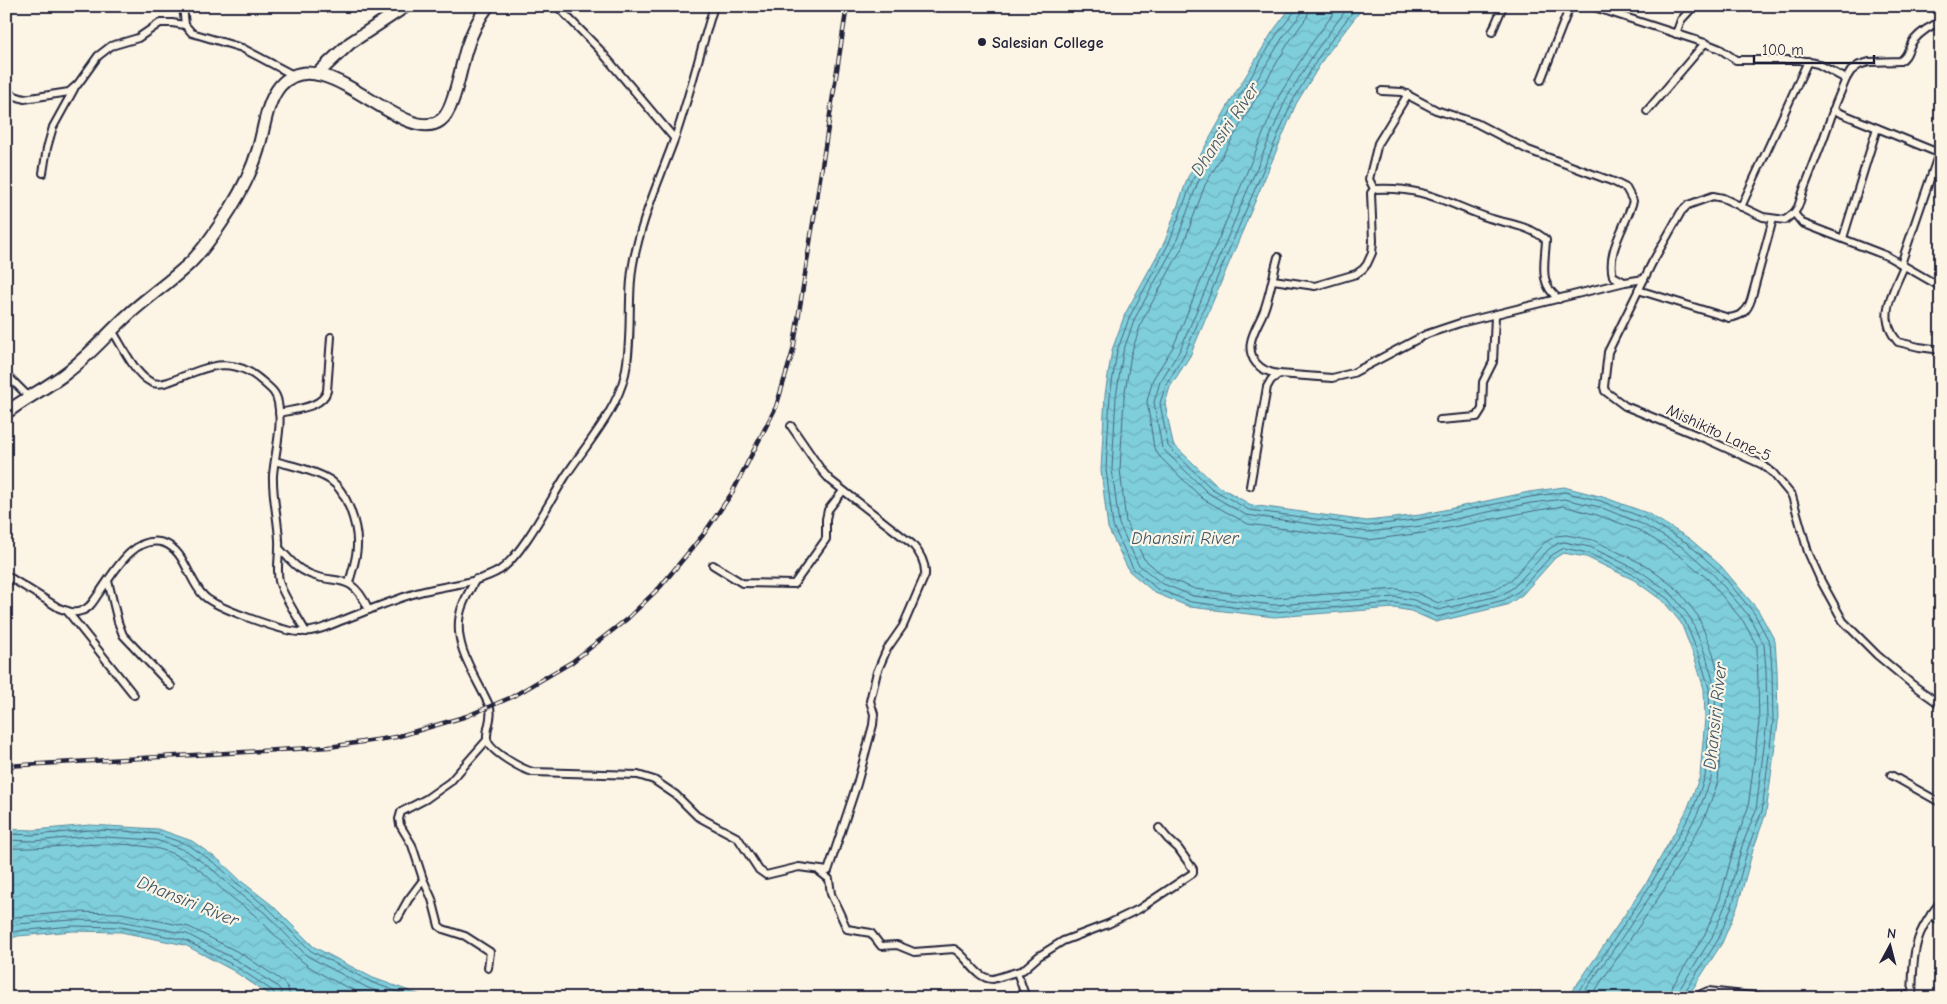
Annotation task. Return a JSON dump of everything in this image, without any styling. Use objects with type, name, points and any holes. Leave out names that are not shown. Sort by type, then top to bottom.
[{"type":"highway","points":[[317,74],[350,44],[406,6]]},
{"type":"highway","points":[[6,413],[68,372],[112,330],[192,262],[215,232],[235,200],[254,163],[273,97],[280,86],[295,76],[317,74],[335,80],[404,119],[422,125],[433,124],[442,120],[449,111],[470,40],[479,19],[488,6]]},
{"type":"street","points":[[183,6],[185,24],[192,33],[242,48],[295,76]]},
{"type":"street","points":[[557,6],[599,49],[674,138]]},
{"type":"street","points":[[67,611],[80,612],[86,609],[125,558],[138,546],[152,542],[163,543],[174,548],[200,592],[217,605],[286,629],[306,632],[426,590],[476,579],[500,570],[516,553],[593,437],[619,394],[627,363],[630,286],[636,250],[674,138],[714,6]]},
{"type":"street","points":[[1492,32],[1503,6]]},
{"type":"street","points":[[1541,80],[1570,6]]},
{"type":"street","points":[[1591,6],[1705,43],[1720,49],[1736,60],[1808,61],[1846,79]]},
{"type":"street","points":[[1676,34],[1681,20],[1694,6]]},
{"type":"street","points":[[1773,219],[1751,300],[1748,309],[1742,314],[1729,318],[1638,290],[1673,224],[1688,205],[1713,196],[1723,198],[1763,217],[1785,220],[1794,214],[1846,79],[1859,65],[1869,62],[1900,61],[1904,59],[1913,40],[1941,22]]},
{"type":"street","points":[[43,173],[53,127],[74,88],[98,56],[111,46],[138,38],[160,23],[185,24]]},
{"type":"street","points":[[1647,110],[1705,43]]},
{"type":"street","points":[[1741,207],[1808,61]]},
{"type":"street","points":[[6,93],[18,98],[30,99],[63,94],[74,88]]},
{"type":"street","points":[[1382,91],[1408,94],[1436,110],[1476,123],[1528,150],[1626,188],[1633,201],[1615,248],[1611,265],[1613,276],[1625,282]]},
{"type":"street","points":[[1374,189],[1369,179],[1378,143],[1408,94]]},
{"type":"street","points":[[1833,110],[1940,152],[1886,311],[1889,327],[1898,342],[1941,350]]},
{"type":"street","points":[[1843,238],[1877,128]]},
{"type":"street","points":[[1273,280],[1315,286],[1356,274],[1363,268],[1372,253],[1373,232],[1370,200],[1374,189]]},
{"type":"street","points":[[1374,189],[1418,191],[1538,233],[1546,240],[1546,286],[1551,294],[1559,299]]},
{"type":"street","points":[[1794,214],[1802,223],[1843,238],[1902,265],[1941,287]]},
{"type":"street","points":[[1278,257],[1263,312],[1252,338],[1250,350],[1252,358],[1261,368],[1279,374],[1332,378],[1353,373],[1427,334],[1460,323],[1495,316],[1625,282],[1644,279]]},
{"type":"street","name":"Mishikito Lane-5","points":[[1638,290],[1606,356],[1605,391],[1624,406],[1706,439],[1762,465],[1772,473],[1792,496],[1811,560],[1843,621],[1877,655],[1912,685],[1941,705]]},
{"type":"street","points":[[1440,420],[1477,417],[1482,409],[1483,382],[1493,362],[1495,316]]},
{"type":"street","points":[[112,330],[139,372],[151,383],[160,384],[168,382],[216,365],[235,365],[258,377],[277,396],[280,413],[273,482],[279,548],[278,572],[280,586],[306,632]]},
{"type":"street","points":[[280,413],[317,403],[325,398],[331,337]]},
{"type":"street","points":[[6,374],[29,397]]},
{"type":"street","points":[[1250,486],[1267,388],[1271,380],[1279,374]]},
{"type":"street","points":[[487,740],[493,748],[526,770],[638,775],[654,780],[676,795],[697,816],[738,838],[759,870],[766,876],[794,868],[828,871],[857,784],[874,721],[870,701],[877,672],[887,649],[903,626],[925,575],[925,568],[912,544],[843,491],[822,471],[791,426]]},
{"type":"street","points":[[275,461],[319,475],[329,480],[343,492],[357,539],[356,557],[349,583]]},
{"type":"street","points":[[713,565],[742,583],[794,584],[826,539],[828,510],[843,491]]},
{"type":"street","points":[[279,548],[302,570],[353,585],[363,595],[370,610]]},
{"type":"street","points":[[6,575],[67,611],[134,695]]},
{"type":"street","points":[[476,579],[460,616],[460,639],[464,653],[490,707],[487,740],[450,782],[426,799],[401,812],[399,816],[400,825],[412,845],[423,880],[432,899],[439,926],[465,936],[487,949],[490,954],[488,968]]},
{"type":"street","points":[[108,581],[118,622],[123,634],[171,686]]},
{"type":"street","points":[[1891,775],[1941,803]]},
{"type":"street","points":[[817,870],[829,879],[830,894],[848,930],[869,932],[873,934],[879,946],[897,945],[910,952],[954,949],[980,975],[988,979],[1017,972],[1063,941],[1108,924],[1140,909],[1193,874],[1193,869],[1178,848],[1159,828]]},
{"type":"street","points":[[398,918],[408,900],[423,880]]},
{"type":"street","points":[[1822,998],[1912,996],[1917,942],[1923,927],[1941,900]]},
{"type":"street","points":[[1931,914],[1941,922]]},
{"type":"street","points":[[1017,972],[1026,998]]},
{"type":"street","points":[[1700,998],[1702,994],[1708,991],[1771,998]]},
{"type":"water","name":"Dhansiri River","points":[[1292,6],[1364,6],[1324,58],[1296,104],[1190,356],[1170,387],[1165,404],[1173,444],[1215,484],[1251,505],[1367,521],[1420,515],[1529,492],[1564,487],[1603,497],[1647,513],[1690,539],[1721,566],[1758,610],[1775,641],[1778,723],[1766,813],[1753,850],[1738,905],[1722,943],[1687,998],[1566,998],[1647,882],[1687,810],[1700,776],[1705,718],[1704,689],[1681,623],[1664,602],[1634,580],[1586,557],[1563,553],[1555,558],[1522,595],[1507,605],[1436,622],[1411,611],[1394,608],[1274,617],[1190,607],[1155,593],[1129,571],[1108,528],[1101,470],[1105,395],[1112,350],[1125,314],[1165,241],[1188,177],[1273,31]]},
{"type":"water","name":"Dhansiri River","points":[[90,825],[158,829],[192,841],[220,861],[241,881],[272,905],[314,947],[373,978],[429,998],[274,998],[232,970],[185,945],[121,932],[73,931],[18,936],[6,940],[6,829],[34,830]]},
{"type":"railway","points":[[6,766],[329,747],[396,737],[467,716],[512,697],[572,662],[627,619],[660,587],[703,535],[732,493],[776,407],[793,351],[847,6]]},
{"type":"place","name":"Salesian College","points":[[982,42]]}]
